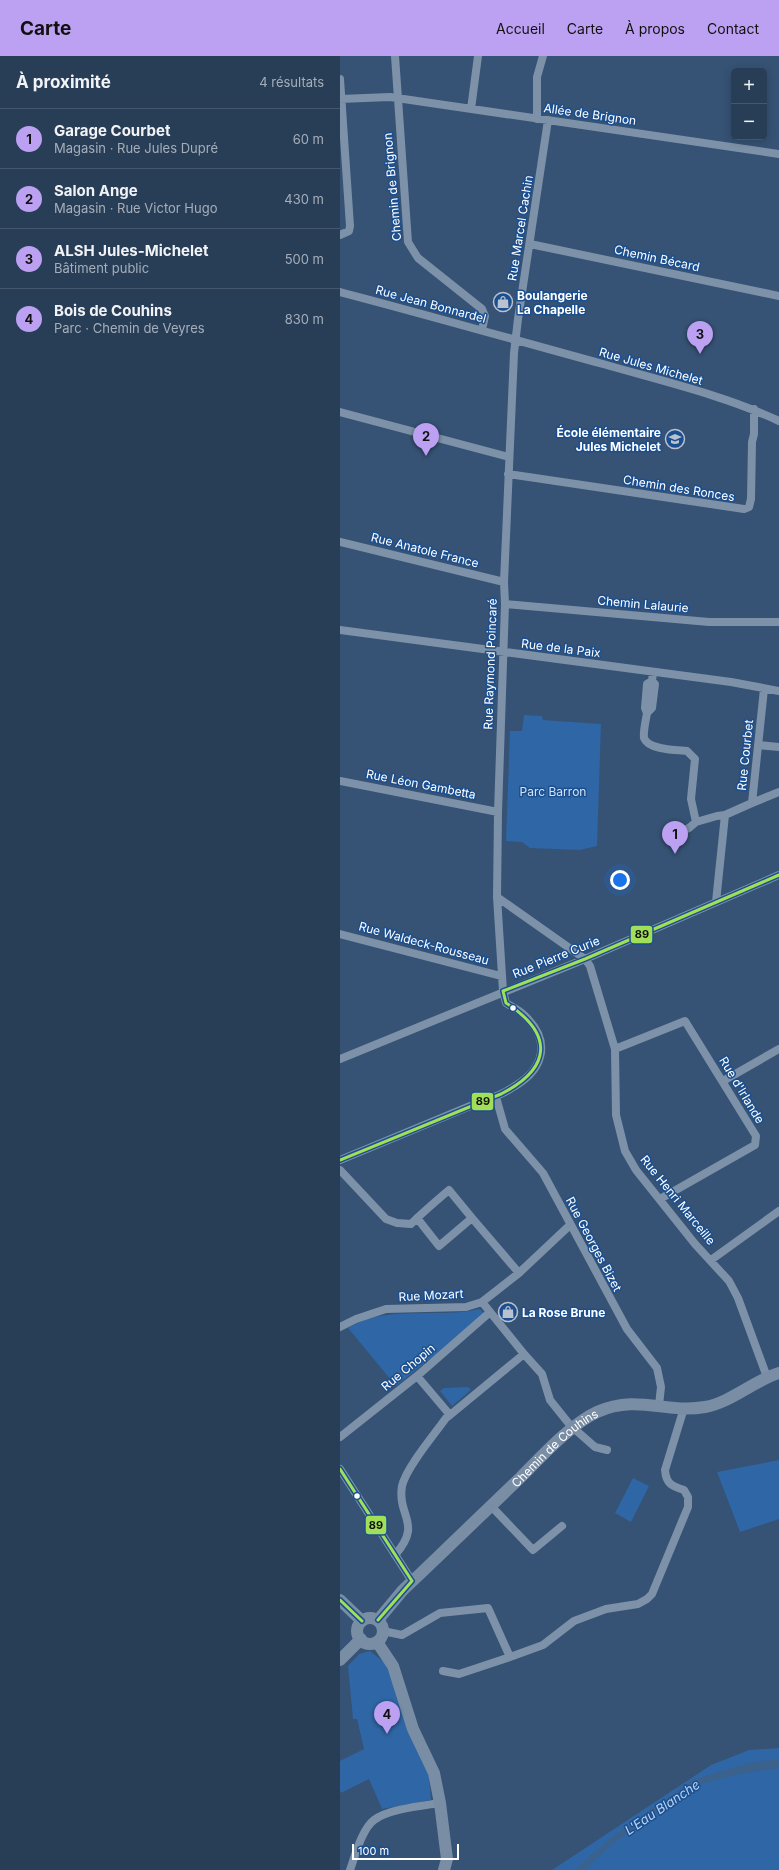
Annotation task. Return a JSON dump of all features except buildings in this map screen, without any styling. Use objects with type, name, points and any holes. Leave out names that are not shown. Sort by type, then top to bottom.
[{"type":"street","name":"Chemin de Brignon","points":[[395,56],[408,242],[418,258],[482,309],[484,316],[482,330]]},
{"type":"street","points":[[471,109],[478,56]]},
{"type":"street","points":[[537,119],[537,77],[543,56]]},
{"type":"street","points":[[340,79],[350,226],[349,231],[340,235]]},
{"type":"street","name":"Allée de Brignon","points":[[341,99],[397,98],[779,154]]},
{"type":"street","name":"Rue Marcel Cachin","points":[[516,339],[548,120]]},
{"type":"street","name":"Chemin Bécard","points":[[530,244],[779,296]]},
{"type":"street","name":"Rue Jean Bonnardel","points":[[340,292],[516,339]]},
{"type":"street","name":"Rue Jules Michelet","points":[[516,339],[754,409],[779,420]]},
{"type":"street","name":"Rue Raymond Poincaré","points":[[503,991],[497,898],[498,812],[508,474],[516,339]]},
{"type":"street","name":"Chemin des Ronces","points":[[508,474],[744,509],[749,506],[751,499],[754,409]]},
{"type":"street","points":[[340,412],[509,457]]},
{"type":"street","name":"Rue Anatole France","points":[[340,542],[504,582]]},
{"type":"street","name":"Chemin Lalaurie","points":[[505,604],[709,622],[779,622]]},
{"type":"street","name":"Rue de la Paix","points":[[340,630],[731,682],[779,691]]},
{"type":"street","points":[[653,672],[652,681],[655,684],[652,708],[647,713],[644,737],[648,744],[656,748],[687,751],[695,759],[691,799],[696,822]]},
{"type":"street","name":"Rue Courbet","points":[[667,837],[689,828],[696,822],[725,815],[752,803],[764,689]]},
{"type":"street","points":[[758,745],[779,747]]},
{"type":"street","name":"Rue Léon Gambetta","points":[[340,780],[498,812]]},
{"type":"street","points":[[752,803],[779,792]]},
{"type":"street","points":[[716,902],[725,815]]},
{"type":"street","name":"Rue Pierre Curie","points":[[340,1059],[584,959],[779,875]]},
{"type":"street","points":[[497,898],[584,959]]},
{"type":"street","name":"Rue Waldeck-Rousseau","points":[[340,934],[501,976]]},
{"type":"street","name":"Rue Henri Marceille","points":[[584,959],[590,966],[615,1049],[616,1115],[625,1151],[636,1170],[695,1244],[711,1260],[733,1287],[767,1378]]},
{"type":"street","points":[[340,1160],[487,1099],[496,1097],[523,1081],[532,1073],[540,1062],[540,1038],[533,1025],[524,1015],[506,1003],[503,991]]},
{"type":"street","name":"Rue d'Irlande","points":[[615,1049],[685,1021],[756,1136],[755,1145],[660,1199]]},
{"type":"street","points":[[723,1081],[779,1049]]},
{"type":"street","name":"Rue Georges Bizet","points":[[496,1097],[505,1129],[543,1173],[627,1329],[657,1368],[661,1387],[659,1406]]},
{"type":"street","points":[[340,1170],[386,1219],[396,1223],[411,1224],[449,1190],[519,1273]]},
{"type":"street","points":[[711,1260],[779,1211]]},
{"type":"street","points":[[416,1218],[439,1246],[472,1218]]},
{"type":"street","name":"Rue Mozart","points":[[340,1327],[356,1319],[386,1309],[466,1307],[482,1302],[519,1273],[570,1225]]},
{"type":"street","points":[[482,1302],[489,1313],[542,1374],[550,1400],[570,1425],[595,1447],[607,1450]]},
{"type":"street","name":"Rue Chopin","points":[[340,1437],[417,1376],[489,1313]]},
{"type":"street","points":[[395,1555],[408,1537],[409,1527],[402,1499],[402,1486],[407,1474],[446,1418],[524,1354]]},
{"type":"street","name":"Chemin de Couhins","points":[[380,1631],[412,1581],[547,1452],[593,1414],[609,1408],[631,1404],[699,1408],[716,1404],[779,1373]]},
{"type":"street","points":[[417,1376],[450,1415]]},
{"type":"street","points":[[443,1671],[459,1674],[510,1657],[543,1645],[574,1621],[606,1609],[638,1604],[648,1599],[652,1594],[688,1507],[688,1497],[684,1490],[670,1485],[666,1479],[666,1470],[684,1408]]},
{"type":"street","points":[[340,1469],[412,1581]]},
{"type":"street","points":[[491,1506],[533,1550],[562,1526]]},
{"type":"street","points":[[340,1600],[362,1621]]},
{"type":"street","points":[[380,1631],[402,1635],[440,1613],[488,1608],[510,1657]]},
{"type":"street","points":[[380,1631],[369,1644],[360,1639],[358,1629],[362,1621],[370,1618],[380,1631],[413,1729],[434,1773],[440,1803],[447,1859],[444,1870]]},
{"type":"street","points":[[340,1660],[360,1639]]},
{"type":"street","points":[[350,1870],[361,1839],[373,1820],[398,1810],[440,1803]]},
{"type":"green space","name":"Parc Barron","points":[[524,715],[542,716],[543,720],[601,724],[597,846],[580,850],[530,848],[522,842],[506,841],[510,731],[522,731]]},
{"type":"green space","points":[[480,1309],[485,1315],[396,1386],[348,1328],[379,1316],[412,1313],[464,1312]]},
{"type":"green space","points":[[468,1387],[471,1390],[452,1406],[440,1391],[444,1388]]},
{"type":"green space","points":[[779,1460],[779,1519],[740,1532],[717,1472]]},
{"type":"green space","points":[[633,1478],[649,1486],[631,1522],[615,1513]]},
{"type":"green space","points":[[370,1651],[385,1663],[429,1775],[431,1800],[382,1809],[369,1779],[341,1793],[340,1761],[364,1749],[357,1719],[353,1719],[348,1666],[359,1654]]},
{"type":"green space","points":[[779,1748],[779,1870],[552,1870],[711,1765],[749,1750]]},
{"type":"water","name":"L'Eau Blanche","points":[[779,1759],[779,1768],[739,1774],[697,1785],[611,1845],[584,1870],[575,1870],[612,1837],[692,1780],[749,1763]]},
{"type":"transit line","name":"89","points":[[503,991],[585,959],[779,875]]},
{"type":"transit line","name":"89","points":[[340,1160],[501,1094],[518,1084],[530,1073],[538,1062],[541,1050],[539,1039],[533,1027],[522,1015],[506,1003],[503,991]]},
{"type":"transit line","name":"89","points":[[340,1469],[412,1581]]},
{"type":"transit line","name":"89","points":[[378,1620],[412,1581]]},
{"type":"transit line","name":"89","points":[[340,1600],[362,1621]]},
{"type":"place","name":"Boulangerie La Chapelle","points":[[503,302]]},
{"type":"place","name":"ALSH Jules-Michelet","points":[[700,354]]},
{"type":"place","name":"École élémentaire Jules Michelet","points":[[675,439]]},
{"type":"place","name":"Salon Ange","points":[[426,456]]},
{"type":"place","name":"Garage Courbet","points":[[675,854]]},
{"type":"place","name":"La Rose Brune","points":[[508,1312]]},
{"type":"place","name":"Bois de Couhins","points":[[387,1734]]}]
